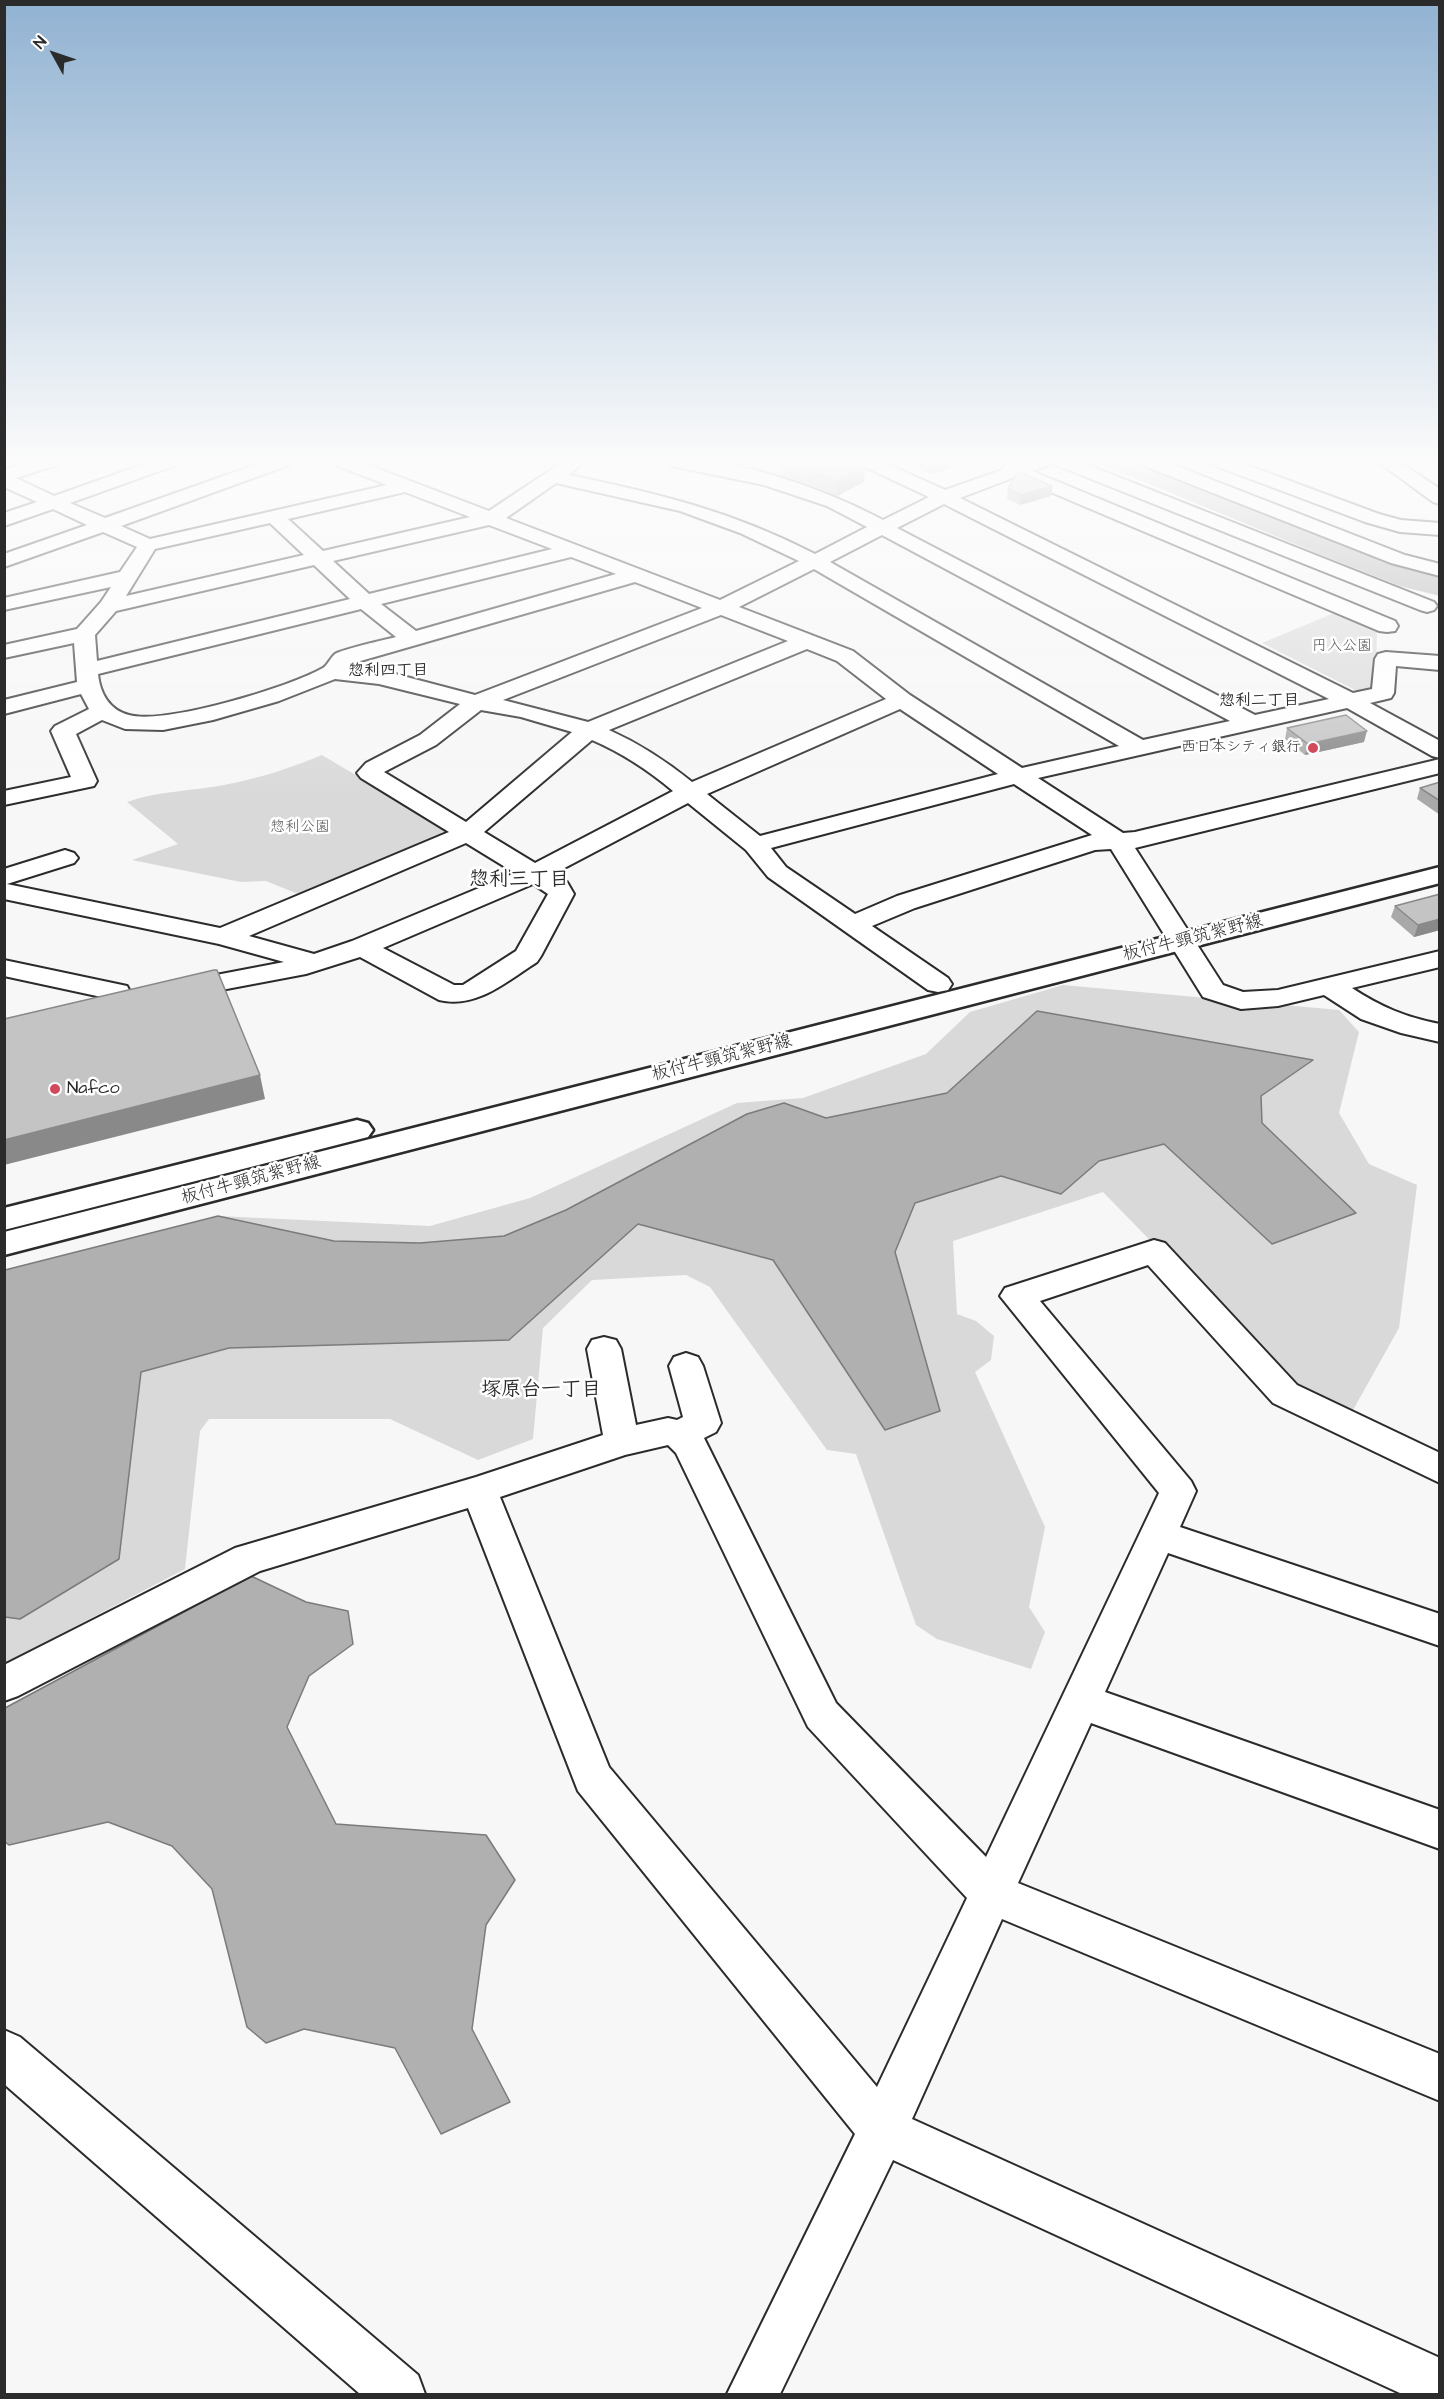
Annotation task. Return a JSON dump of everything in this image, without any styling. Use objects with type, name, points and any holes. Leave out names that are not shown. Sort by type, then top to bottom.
[{"type":"main road","name":"板付牛頸筑紫野線","points":[[4,1244],[1177,933],[1440,858]]},
{"type":"main road","name":"板付牛頸筑紫野線","points":[[4,1220],[938,984],[1440,875]]},
{"type":"street","points":[[4,652],[84,634],[108,606],[131,573]]},
{"type":"street","points":[[108,606],[258,573]]},
{"type":"street","points":[[335,573],[365,602],[413,639]]},
{"type":"street","points":[[4,707],[88,678],[365,602],[482,573]]},
{"type":"street","points":[[631,573],[845,656],[902,699],[1119,842],[1213,991],[1241,1001],[1278,998],[1440,959]]},
{"type":"street","points":[[363,947],[449,994],[469,993],[527,956],[561,894],[558,888],[369,773],[374,768],[428,740],[477,702],[723,607],[790,573]]},
{"type":"street","points":[[835,573],[1140,748]]},
{"type":"street","points":[[970,573],[1252,723]]},
{"type":"street","points":[[1097,573],[1349,700],[1440,751]]},
{"type":"street","points":[[1260,573],[1387,626],[1433,608]]},
{"type":"street","points":[[1345,573],[1433,608]]},
{"type":"street","points":[[333,672],[342,659],[636,575]]},
{"type":"street","points":[[4,604],[128,577]]},
{"type":"street","points":[[755,845],[1017,776],[1383,693],[1387,626]]},
{"type":"street","points":[[84,634],[88,678],[102,711],[125,722],[163,723],[205,715],[272,696],[333,672],[380,678],[477,702],[525,711],[589,730],[625,746],[655,764],[755,845],[777,872],[938,984]]},
{"type":"street","points":[[223,937],[468,833],[589,730],[808,641]]},
{"type":"street","points":[[1386,659],[1440,663]]},
{"type":"street","points":[[86,1008],[306,966],[363,947],[534,874],[690,792],[902,699]]},
{"type":"street","points":[[4,798],[85,781],[63,731],[102,711]]},
{"type":"street","points":[[852,925],[906,902],[1092,843],[1135,840],[1440,766]]},
{"type":"street","points":[[4,877],[65,858]]},
{"type":"street","points":[[4,891],[223,937],[304,959],[306,966]]},
{"type":"street","points":[[4,968],[140,997]]},
{"type":"street","points":[[1329,986],[1371,1013],[1411,1027],[1440,1033]]},
{"type":"street","points":[[753,2394],[882,2130],[1178,1491],[1017,1296],[1154,1251],[1285,1395],[1440,1469]]},
{"type":"street","points":[[604,1349],[622,1442]]},
{"type":"street","points":[[679,1434],[703,1423],[686,1366]]},
{"type":"street","points":[[4,1684],[248,1559],[479,1490],[622,1442],[668,1431],[679,1434],[690,1444],[822,1715],[991,1893],[1440,2078]]},
{"type":"street","points":[[479,1490],[593,1778],[882,2130],[1440,2385]]},
{"type":"street","points":[[1157,1534],[1440,1630]]},
{"type":"street","points":[[1080,1701],[1440,1830]]},
{"type":"street","points":[[4,2053],[399,2394]]},
{"type":"green space","name":"円入公園","points":[[1339,611],[1377,627],[1376,688],[1359,692],[1262,643]]},
{"type":"green space","name":"惣利公園","points":[[322,755],[450,831],[447,836],[298,894],[266,881],[241,882],[132,860],[178,844],[127,802],[249,780]]},
{"type":"green space","points":[[1063,985],[1339,1010],[1359,1032],[1339,1113],[1369,1164],[1417,1185],[1399,1328],[1353,1410],[1290,1384],[1103,1192],[953,1241],[957,1314],[976,1321],[994,1336],[991,1360],[975,1372],[1045,1527],[1029,1607],[1045,1632],[1031,1669],[937,1639],[916,1625],[856,1454],[827,1450],[710,1287],[686,1275],[592,1280],[543,1328],[533,1439],[478,1460],[390,1419],[209,1419],[200,1431],[185,1569],[5,1663],[5,1617],[20,1619],[119,1558],[141,1372],[229,1348],[509,1340],[638,1224],[773,1260],[885,1430],[940,1411],[895,1252],[915,1203],[1001,1176],[1061,1194],[1099,1161],[1164,1144],[1272,1244],[1355,1213],[1262,1123],[1261,1096],[1312,1061],[1037,1011],[947,1093],[826,1118],[784,1103],[747,1114],[566,1210],[504,1236],[420,1243],[334,1241],[218,1216],[430,1226],[530,1198],[737,1103],[803,1098],[926,1054],[970,1012]]},
{"type":"shaded area","points":[[1037,1011],[1313,1060],[1261,1096],[1262,1123],[1356,1213],[1272,1244],[1164,1144],[1099,1161],[1061,1194],[1001,1176],[915,1203],[895,1252],[940,1411],[885,1430],[773,1260],[638,1224],[509,1340],[229,1348],[141,1372],[119,1559],[20,1619],[5,1617],[5,1270],[218,1216],[334,1241],[420,1243],[504,1236],[566,1210],[747,1114],[784,1103],[826,1118],[947,1093]]},
{"type":"shaded area","points":[[251,1576],[306,1602],[348,1611],[353,1644],[309,1676],[287,1727],[336,1824],[486,1835],[515,1880],[486,1925],[472,2029],[510,2102],[441,2134],[395,2048],[304,2029],[266,2043],[247,2027],[212,1889],[172,1846],[108,1822],[9,1845],[5,1842],[5,1708]]},
{"type":"building","points":[[1346,715],[1367,731],[1308,744],[1287,728]]},
{"type":"building","points":[[1440,782],[1440,801],[1420,788]]},
{"type":"building","points":[[1440,894],[1440,919],[1418,925],[1395,906]]},
{"type":"building","points":[[217,970],[260,1075],[4,1140],[4,1019]]},
{"type":"waterway","points":[[1395,573],[1440,587]]},
{"type":"place","name":"西日本シティ銀行","points":[[1313,748]]},
{"type":"place","name":"Nafco","points":[[55,1089]]},
{"type":"district","name":"惣利四丁目","points":[[388,672]]},
{"type":"district","name":"惣利二丁目","points":[[1259,702]]},
{"type":"district","name":"惣利三丁目","points":[[519,881]]},
{"type":"district","name":"塚原台一丁目","points":[[541,1391]]}]
